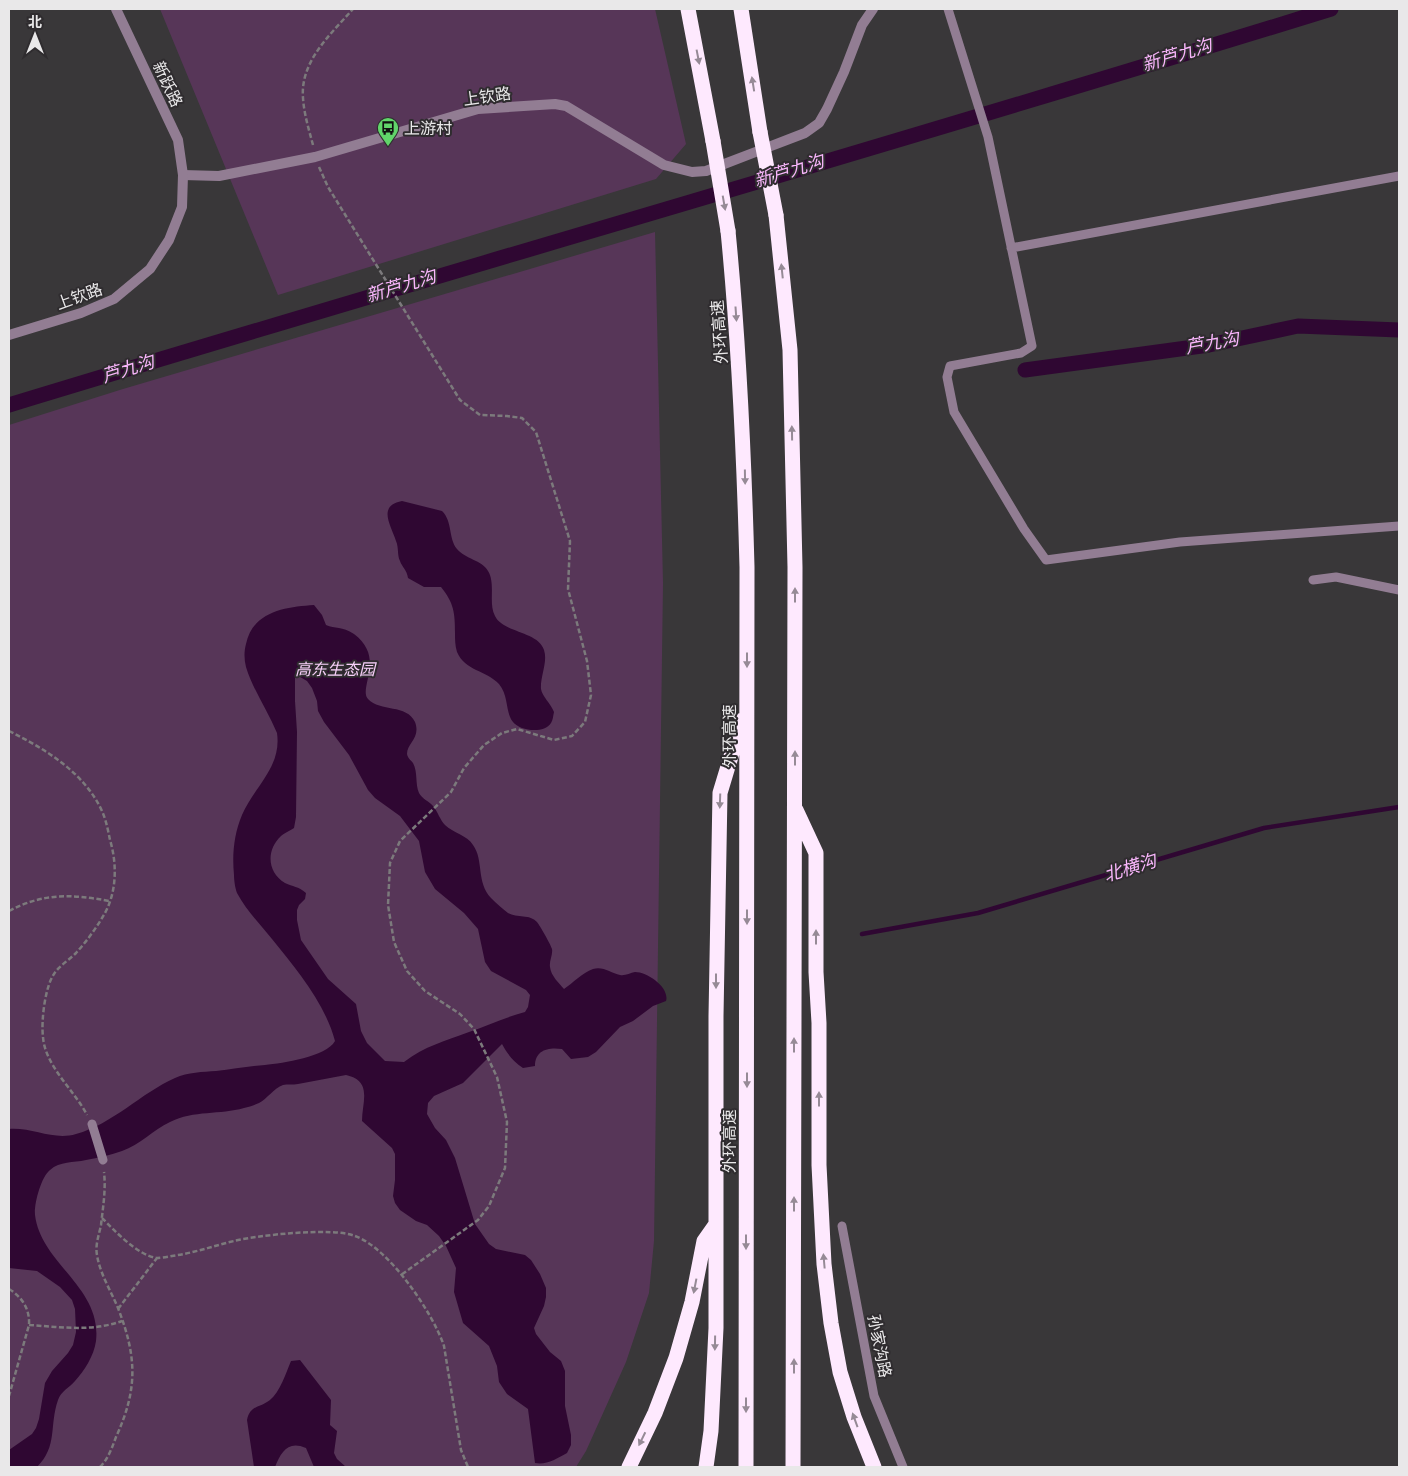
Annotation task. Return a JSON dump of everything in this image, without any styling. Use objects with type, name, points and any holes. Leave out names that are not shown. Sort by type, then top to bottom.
[{"type":"highway","name":"外环高速","points":[[688,9],[714,142],[728,231],[736,314],[744,444],[747,567],[746,1467]]},
{"type":"highway","points":[[741,9],[760,132],[776,215],[790,350],[795,567],[794,1467]]},
{"type":"highway","points":[[706,1467],[711,1431],[714,1376],[716,932],[720,793],[747,704]]},
{"type":"highway","points":[[795,807],[816,852],[819,1174],[825,1274],[840,1372],[854,1417],[873,1466]]},
{"type":"highway","points":[[629,1467],[655,1413],[676,1358],[692,1302],[704,1241],[716,1224]]},
{"type":"street","name":"新跃路","points":[[116,9],[178,140],[184,175]]},
{"type":"street","name":"上钦路","points":[[9,335],[81,312],[114,299],[150,269],[169,240],[182,207],[184,175],[219,176],[315,157],[478,109],[554,104],[566,106],[664,165],[692,172],[706,171],[805,133],[819,122],[841,79],[862,25],[872,9]]},
{"type":"lane","points":[[948,9],[988,137],[1032,346],[1021,353],[950,366],[947,377],[954,412],[1024,529],[1046,560],[1180,542],[1399,526]]},
{"type":"lane","points":[[1011,248],[1399,176]]},
{"type":"lane","points":[[1313,580],[1336,577],[1399,590]]},
{"type":"lane","points":[[92,1124],[103,1160]]},
{"type":"lane","name":"孙家沟路","points":[[842,1226],[874,1396],[903,1467]]},
{"type":"path","points":[[353,9],[318,48],[306,72],[303,98],[315,157],[328,187],[460,400],[480,415],[522,418],[536,432],[570,541],[568,589],[587,661],[591,695],[584,722],[572,736],[554,740],[516,729],[502,733],[484,745],[464,768],[451,792],[400,841],[390,864],[388,906],[394,942],[407,971],[425,991],[460,1014],[474,1029],[497,1078],[506,1122],[505,1168],[490,1206],[478,1220],[401,1276]]},
{"type":"path","points":[[9,731],[31,742],[62,762],[82,781],[102,811],[115,854],[115,877],[106,911],[94,931],[76,953],[54,973],[46,996],[42,1027],[43,1039],[53,1064],[92,1124]]},
{"type":"path","points":[[9,910],[38,898],[54,896],[75,896],[109,901]]},
{"type":"path","points":[[100,1467],[105,1462],[122,1424],[134,1380],[131,1347],[100,1267],[97,1254],[104,1200],[103,1160]]},
{"type":"path","points":[[102,1218],[129,1243],[157,1258],[190,1254],[255,1237],[330,1233],[351,1234],[374,1246],[401,1276],[439,1332],[461,1450],[468,1467]]},
{"type":"path","points":[[118,1310],[157,1258]]},
{"type":"path","points":[[9,1289],[18,1296],[28,1311],[29,1324],[9,1396]]},
{"type":"path","points":[[29,1324],[71,1328],[99,1328],[122,1321]]},
{"type":"green space","points":[[160,9],[655,9],[686,144],[656,179],[278,295]]},
{"type":"green space","name":"高东生态园","points":[[655,232],[663,583],[654,1241],[649,1293],[626,1362],[586,1451],[576,1467],[9,1467],[9,425],[123,389]]},
{"type":"shaded area","points":[[402,501],[442,511],[448,520],[452,540],[457,549],[464,555],[482,564],[488,571],[491,582],[493,611],[499,622],[535,639],[544,650],[545,659],[541,689],[554,712],[552,722],[548,726],[543,729],[532,730],[521,728],[513,722],[499,684],[494,679],[470,667],[457,652],[454,614],[451,603],[441,587],[424,587],[408,578],[399,559],[397,544],[388,517],[390,507],[394,503]]},
{"type":"shaded area","points":[[314,605],[322,615],[326,625],[350,631],[363,643],[370,662],[366,688],[368,699],[379,706],[400,710],[411,716],[415,722],[415,736],[407,754],[415,767],[419,793],[433,806],[445,825],[473,845],[478,857],[483,885],[491,898],[508,913],[531,918],[537,922],[552,949],[550,965],[552,973],[564,989],[589,971],[600,968],[620,975],[635,972],[646,975],[657,982],[665,991],[666,1001],[653,1006],[633,1021],[620,1027],[596,1052],[588,1057],[571,1059],[562,1049],[547,1049],[537,1056],[535,1066],[523,1068],[516,1063],[502,1044],[463,1083],[434,1096],[428,1103],[427,1114],[435,1128],[446,1140],[455,1158],[475,1224],[489,1244],[496,1249],[525,1255],[531,1260],[546,1288],[544,1306],[534,1328],[536,1334],[550,1352],[561,1361],[565,1371],[565,1406],[571,1435],[571,1445],[567,1453],[555,1459],[544,1463],[535,1463],[528,1409],[507,1394],[499,1382],[497,1366],[489,1346],[463,1323],[454,1292],[456,1268],[446,1246],[439,1236],[427,1225],[416,1221],[400,1210],[395,1203],[393,1196],[395,1154],[392,1148],[362,1121],[363,1087],[360,1082],[346,1075],[283,1085],[262,1101],[246,1108],[179,1118],[164,1125],[129,1148],[100,1157],[62,1164],[54,1167],[47,1173],[39,1191],[35,1215],[40,1232],[48,1248],[81,1290],[90,1305],[95,1322],[96,1341],[91,1358],[85,1368],[59,1397],[55,1409],[50,1443],[44,1459],[37,1467],[9,1467],[9,1450],[32,1434],[36,1428],[45,1383],[73,1345],[76,1332],[75,1309],[72,1300],[60,1287],[37,1271],[9,1268],[9,1129],[59,1136],[76,1134],[115,1116],[163,1084],[180,1076],[293,1061],[323,1051],[335,1041],[324,1013],[309,987],[237,893],[233,867],[235,837],[239,822],[247,805],[271,767],[277,745],[277,733],[246,667],[244,655],[246,644],[250,633],[263,618],[272,613],[293,607]],"holes":[[[295,674],[307,681],[312,688],[317,701],[318,711],[324,722],[349,755],[368,790],[375,798],[400,816],[419,841],[425,872],[435,889],[464,913],[478,929],[485,962],[491,971],[526,990],[530,995],[525,1012],[435,1044],[404,1062],[385,1061],[367,1043],[361,1031],[356,1004],[328,979],[301,940],[297,910],[305,899],[306,893],[279,878],[272,867],[271,861],[271,854],[276,842],[282,835],[294,828],[296,817],[297,732]]]},
{"type":"shaded area","points":[[300,1360],[331,1400],[330,1425],[337,1431],[334,1453],[337,1459],[346,1467],[314,1467],[306,1448],[294,1445],[283,1452],[275,1467],[254,1467],[247,1420],[248,1415],[253,1409],[274,1397],[291,1361]]},
{"type":"waterway","name":"新芦九沟","points":[[9,405],[1166,60],[1331,9]]},
{"type":"waterway","name":"芦九沟","points":[[1025,370],[1209,345],[1298,326],[1399,330]]},
{"type":"waterway","name":"北横沟","points":[[862,934],[978,913],[1264,828],[1399,807]]},
{"type":"place","name":"上游村","points":[[388,147]]}]
